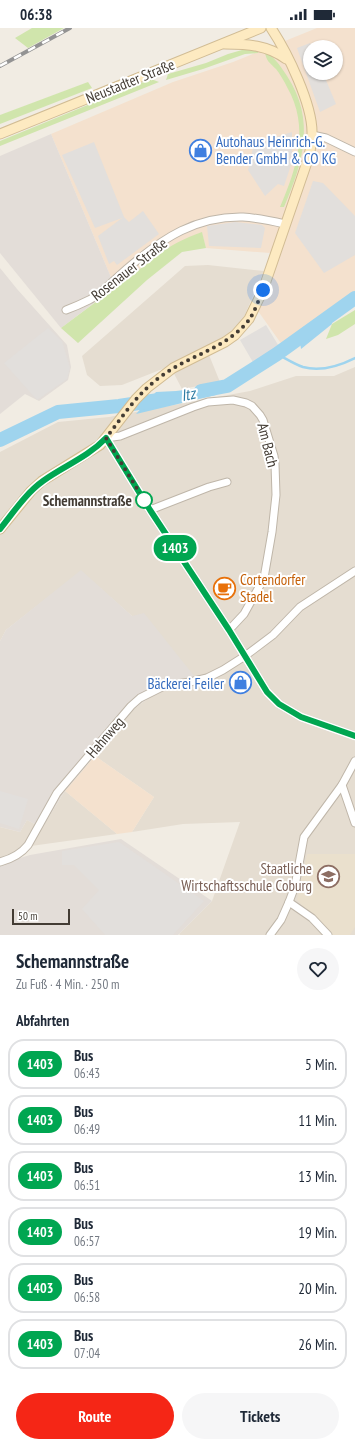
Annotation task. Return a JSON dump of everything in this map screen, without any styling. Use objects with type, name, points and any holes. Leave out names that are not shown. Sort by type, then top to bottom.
[{"type":"street","name":"Neustadter Straße","points":[[0,134],[261,28]]},
{"type":"street","points":[[0,529],[31,491],[42,481],[91,452],[106,438],[127,410],[147,388],[173,368],[225,342],[235,335],[250,319],[263,290],[306,168],[312,135],[310,119],[300,85],[278,38],[271,28]]},
{"type":"street","points":[[219,44],[246,44],[258,46],[278,53],[289,61]]},
{"type":"street","points":[[312,135],[326,138],[355,152]]},
{"type":"street","name":"Rosenauer Straße","points":[[66,310],[90,300],[163,241],[178,232],[200,223],[229,217],[245,217],[286,224]]},
{"type":"street","name":"Am Bach","points":[[106,438],[120,436],[193,406],[208,402],[233,400],[246,403],[252,406],[260,415],[272,449],[275,464],[276,495],[272,532],[264,578],[244,614],[229,630]]},
{"type":"street","points":[[106,438],[150,510],[229,630],[267,692],[279,704],[301,717],[355,736]]},
{"type":"street","points":[[150,510],[209,487],[227,482]]},
{"type":"street","name":"Hahnweg","points":[[0,862],[24,851],[57,793],[131,706],[140,698],[164,686],[207,678],[245,656],[273,635],[300,607],[355,571]]},
{"type":"street","points":[[270,935],[281,920],[290,902],[295,886],[304,837],[342,785],[355,761]]},
{"type":"street","points":[[342,785],[355,823]]},
{"type":"street","points":[[290,902],[312,918],[328,935]]},
{"type":"shaded area","points":[[317,28],[355,28],[355,305],[285,349],[258,311],[281,252],[270,253],[206,248],[202,233],[161,251],[148,263],[115,287],[51,134],[173,82],[233,62]]},
{"type":"shaded area","points":[[303,46],[303,65],[297,48]]},
{"type":"shaded area","points":[[308,80],[326,80],[336,104],[320,112]]},
{"type":"shaded area","points":[[292,132],[292,162],[284,186],[278,184],[265,196],[248,170],[254,144]]},
{"type":"shaded area","points":[[51,134],[115,287],[61,328],[0,253],[0,156]]},
{"type":"shaded area","points":[[94,142],[124,217],[129,222],[143,211],[159,234],[117,265],[114,261],[109,264],[98,236],[122,218],[95,228],[62,155]]},
{"type":"shaded area","points":[[313,181],[323,183],[355,216],[355,255],[324,273],[295,233]]},
{"type":"shaded area","points":[[235,222],[262,225],[265,228],[261,248],[209,246],[207,226]]},
{"type":"shaded area","points":[[208,265],[264,271],[243,319],[231,332],[207,347],[220,382],[182,389],[170,366],[122,385],[100,386],[87,375],[82,356],[185,266]]},
{"type":"shaded area","points":[[0,268],[67,345],[71,367],[68,380],[39,401],[25,394],[0,414]]},
{"type":"shaded area","points":[[266,325],[280,348],[254,364],[240,340]]},
{"type":"shaded area","points":[[48,328],[62,341],[70,368],[67,379],[37,400],[4,363]]},
{"type":"shaded area","points":[[355,367],[355,935],[180,935],[179,934],[212,901],[240,822],[183,824],[132,832],[154,797],[95,756],[134,709],[154,694],[132,616],[81,571],[6,630],[0,641],[0,452],[58,422],[109,417],[250,391],[296,376],[334,376]]},
{"type":"shaded area","points":[[81,570],[132,616],[144,613],[195,677],[154,694],[134,709],[65,791],[42,828],[27,820],[20,832],[0,827],[0,641],[6,630]]},
{"type":"shaded area","points":[[95,756],[154,797],[132,832],[117,834],[65,791]]},
{"type":"shaded area","points":[[0,791],[28,799],[19,829],[0,823]]},
{"type":"shaded area","points":[[65,791],[117,834],[31,846],[0,859],[0,827],[20,832],[27,820],[42,828]]},
{"type":"shaded area","points":[[121,839],[212,901],[178,935],[0,935],[0,864],[30,855]]},
{"type":"shaded area","points":[[119,842],[204,901],[173,935],[105,935],[82,909],[99,890],[74,865],[62,865],[62,851]]},
{"type":"shaded area","name":"Staatliche Wirtschaftsschule Coburg","points":[[307,854],[355,854],[355,927],[350,935],[331,935],[297,900]]},
{"type":"green space","points":[[32,28],[64,28],[28,48],[15,38]]},
{"type":"green space","points":[[249,48],[259,49],[258,53],[245,54],[166,80],[168,74]]},
{"type":"green space","points":[[265,52],[275,59],[296,92],[304,125],[304,142],[301,158],[297,174],[284,207],[280,207],[292,177],[296,162],[299,132],[298,117],[294,102],[287,87],[277,71],[267,60]]},
{"type":"green space","points":[[151,79],[159,82],[0,146],[0,141]]},
{"type":"green space","points":[[88,82],[92,88],[0,124],[0,115]]},
{"type":"green space","points":[[202,232],[206,248],[182,252],[147,280],[78,343],[61,328],[161,253],[180,241]]},
{"type":"green space","points":[[355,310],[355,324],[338,335],[326,339],[332,324]]},
{"type":"water","points":[[329,312],[332,324],[301,349],[299,336]]},
{"type":"water","points":[[221,383],[216,395],[136,414],[156,392],[216,386]]},
{"type":"waterway","name":"Itz","points":[[201,391],[227,386],[277,354],[355,298]]},
{"type":"waterway","points":[[277,354],[300,366],[316,369],[336,366],[355,358]]},
{"type":"waterway","name":"Itz","points":[[0,440],[58,412],[119,406],[165,399]]},
{"type":"railway","points":[[0,66],[70,28]]},
{"type":"bus line","name":"1403","points":[[0,529],[31,491],[42,481],[91,452],[106,438],[150,510],[229,630],[267,692],[279,704],[301,717],[355,736]]},
{"type":"place","name":"Autohaus Heinrich-G. Bender GmbH & CO KG","points":[[200,150]]},
{"type":"place","name":"Schemannstraße","points":[[144,500]]},
{"type":"place","name":"Cortendorfer Stadel","points":[[224,588]]},
{"type":"place","name":"Bäckerei Feiler","points":[[240,683]]},
{"type":"place","name":"Staatliche Wirtschaftsschule Coburg","points":[[328,877]]},
{"type":"route","points":[[144,500],[106,438],[136,399],[160,377],[173,368],[210,350],[235,335],[250,319],[263,290]]}]
